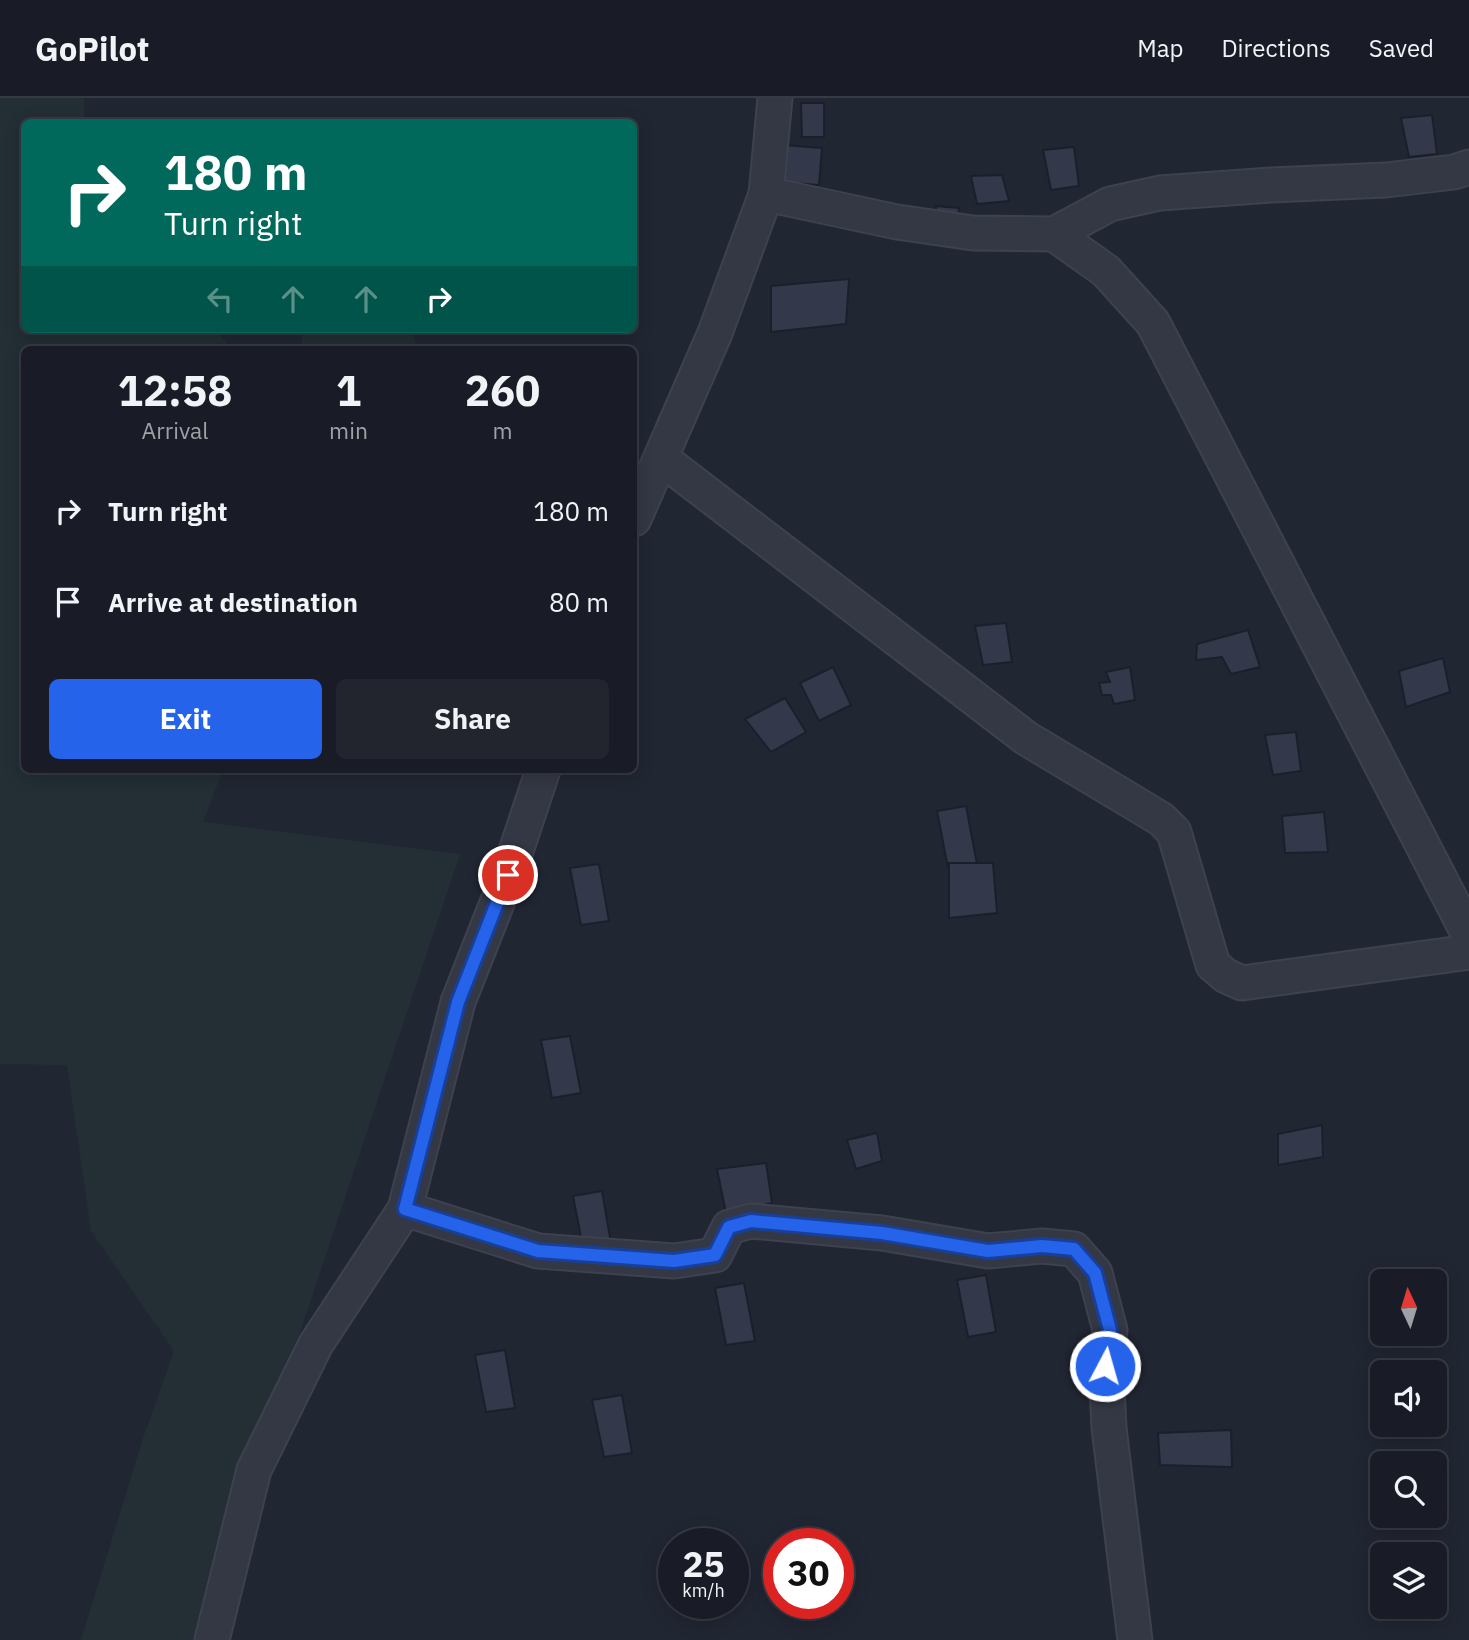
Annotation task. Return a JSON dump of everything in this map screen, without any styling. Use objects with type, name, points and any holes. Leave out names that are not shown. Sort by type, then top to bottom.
[{"type":"street","points":[[637,513],[715,333],[766,194],[775,98]]},
{"type":"street","points":[[766,194],[897,222],[973,233],[1054,234],[1110,204],[1160,193],[1386,180],[1454,172],[1469,167]]},
{"type":"street","points":[[1054,234],[1105,271],[1153,323],[1469,935]]},
{"type":"street","points":[[662,459],[1026,738],[1161,819],[1174,832],[1213,965],[1226,976],[1242,983],[1469,952]]},
{"type":"street","points":[[212,1640],[254,1470],[316,1344],[405,1209],[458,1002],[508,875],[541,773]]},
{"type":"street","points":[[405,1209],[538,1251],[674,1261],[715,1255],[729,1227],[751,1221],[882,1233],[988,1251],[1042,1246],[1074,1249],[1095,1273],[1110,1330],[1105,1366],[1110,1429],[1135,1640]]},
{"type":"shaded area","points":[[0,98],[84,98],[84,119],[21,119],[21,333],[220,333],[228,346],[21,346],[21,773],[222,773],[203,822],[460,854],[254,1470],[212,1640],[81,1640],[143,1438],[174,1351],[91,1231],[67,1065],[0,1064]]},
{"type":"shaded area","points":[[302,333],[413,333],[416,346],[302,346]]},
{"type":"building","points":[[801,103],[824,103],[824,137],[802,137]]},
{"type":"building","points":[[1432,115],[1437,154],[1409,157],[1401,118]]},
{"type":"building","points":[[783,145],[822,148],[819,185],[780,182]]},
{"type":"building","points":[[1074,147],[1079,186],[1051,190],[1043,150]]},
{"type":"building","points":[[1002,175],[1009,201],[977,204],[971,176]]},
{"type":"building","points":[[936,206],[959,208],[957,225],[935,223]]},
{"type":"building","points":[[849,279],[846,324],[771,332],[771,286]]},
{"type":"building","points":[[1006,623],[1012,662],[983,665],[975,626]]},
{"type":"building","points":[[1248,630],[1260,667],[1231,674],[1222,657],[1196,660],[1197,644]]},
{"type":"building","points":[[1443,658],[1450,692],[1406,707],[1399,671]]},
{"type":"building","points":[[833,667],[851,705],[819,721],[800,683]]},
{"type":"building","points":[[1130,667],[1135,700],[1114,704],[1111,695],[1102,695],[1099,683],[1110,682],[1106,672]]},
{"type":"building","points":[[785,698],[806,732],[771,752],[745,719]]},
{"type":"building","points":[[1296,732],[1301,771],[1273,775],[1265,735]]},
{"type":"building","points":[[966,806],[977,864],[948,868],[937,811]]},
{"type":"building","points":[[1324,812],[1328,852],[1285,853],[1282,816]]},
{"type":"building","points":[[949,863],[993,863],[997,913],[949,918]]},
{"type":"building","points":[[599,864],[609,921],[581,925],[570,868]]},
{"type":"building","points":[[570,1036],[581,1093],[552,1098],[541,1040]]},
{"type":"building","points":[[1322,1125],[1323,1157],[1278,1165],[1278,1134]]},
{"type":"building","points":[[877,1133],[882,1161],[856,1169],[847,1140]]},
{"type":"building","points":[[766,1163],[772,1203],[726,1213],[717,1169]]},
{"type":"building","points":[[602,1191],[612,1249],[584,1253],[573,1196]]},
{"type":"building","points":[[986,1275],[996,1332],[968,1337],[957,1280]]},
{"type":"building","points":[[744,1283],[755,1341],[726,1345],[715,1288]]},
{"type":"building","points":[[505,1350],[515,1408],[486,1412],[475,1355]]},
{"type":"building","points":[[622,1395],[632,1453],[604,1457],[592,1400]]},
{"type":"building","points":[[1231,1430],[1232,1467],[1160,1465],[1158,1433]]},
{"type":"route","points":[[508,875],[458,1002],[405,1209],[538,1251],[674,1261],[715,1255],[729,1227],[751,1221],[882,1233],[988,1251],[1042,1246],[1074,1249],[1095,1273],[1110,1330],[1105,1366]]}]
